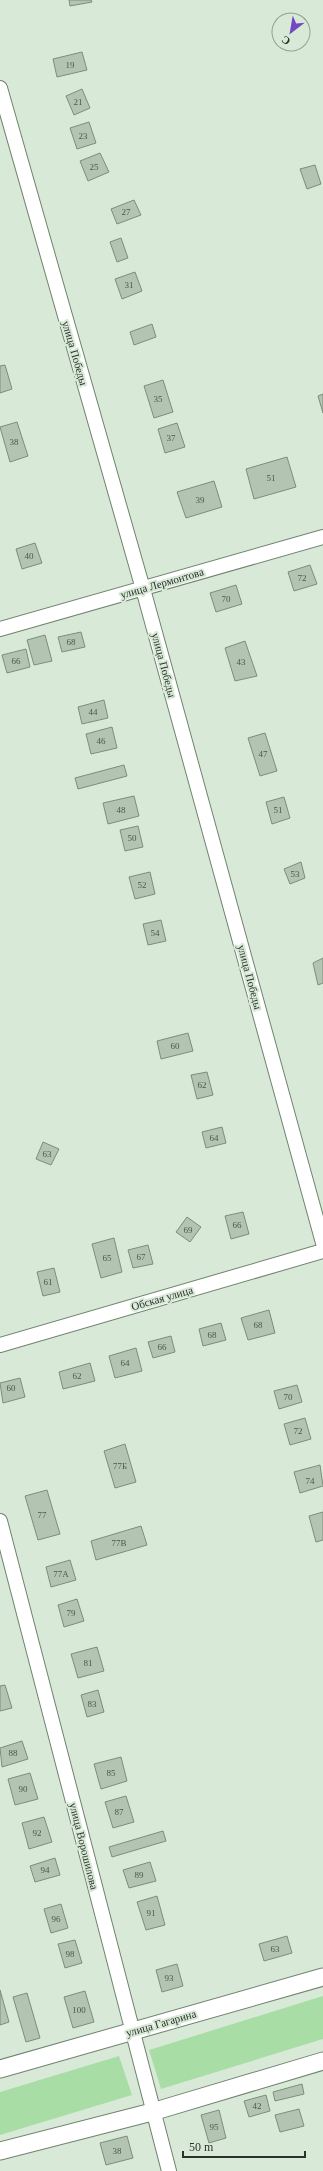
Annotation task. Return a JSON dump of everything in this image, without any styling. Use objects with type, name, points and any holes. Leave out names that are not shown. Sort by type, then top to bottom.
[{"type":"street","name":"улица Победы","points":[[0,88],[143,589],[323,1243]]},
{"type":"street","name":"улица Лермонтова","points":[[0,629],[323,538]]},
{"type":"street","name":"Обская улица","points":[[0,1345],[323,1251]]},
{"type":"street","name":"улица Ворошилова","points":[[0,1521],[152,2112],[169,2171]]},
{"type":"street","name":"улица Гагарина","points":[[0,2069],[323,1977]]},
{"type":"street","points":[[0,2151],[152,2112],[323,2061]]},
{"type":"green space","points":[[323,1996],[323,2039],[161,2089],[149,2050]]},
{"type":"green space","points":[[119,2056],[132,2095],[0,2135],[0,2092]]},
{"type":"building","points":[[69,0],[91,0],[92,2],[70,6]]},
{"type":"building","points":[[82,52],[87,70],[57,77],[53,59]]},
{"type":"building","points":[[82,89],[90,108],[74,115],[66,96]]},
{"type":"building","points":[[89,122],[96,143],[77,149],[70,128]]},
{"type":"building","points":[[100,153],[109,172],[88,181],[80,161]]},
{"type":"building","points":[[315,165],[321,184],[307,189],[300,169]]},
{"type":"building","points":[[134,200],[141,215],[117,224],[111,209]]},
{"type":"building","points":[[121,238],[128,258],[117,262],[110,242]]},
{"type":"building","points":[[135,272],[142,291],[122,299],[115,279]]},
{"type":"building","points":[[152,324],[156,337],[134,345],[130,332]]},
{"type":"building","points":[[5,365],[12,389],[0,393],[0,366]]},
{"type":"building","points":[[163,380],[173,412],[154,418],[144,386]]},
{"type":"building","points":[[323,394],[323,413],[318,396]]},
{"type":"building","points":[[17,422],[28,456],[10,462],[0,427]]},
{"type":"building","points":[[177,423],[185,447],[165,453],[158,429]]},
{"type":"building","points":[[287,457],[296,487],[254,499],[246,469]]},
{"type":"building","points":[[214,481],[222,507],[186,518],[177,492]]},
{"type":"building","points":[[35,543],[42,563],[22,569],[16,549]]},
{"type":"building","points":[[310,565],[317,584],[294,591],[288,572]]},
{"type":"building","points":[[236,585],[242,604],[216,612],[210,593]]},
{"type":"building","points":[[81,632],[85,647],[62,652],[58,637]]},
{"type":"building","points":[[45,635],[52,661],[34,665],[27,640]]},
{"type":"building","points":[[245,641],[257,676],[235,681],[225,648]]},
{"type":"building","points":[[26,649],[30,667],[7,673],[2,655]]},
{"type":"building","points":[[104,700],[108,718],[82,724],[78,707]]},
{"type":"building","points":[[112,727],[117,748],[91,754],[86,734]]},
{"type":"building","points":[[265,733],[277,771],[260,776],[248,738]]},
{"type":"building","points":[[124,765],[127,776],[78,789],[75,778]]},
{"type":"building","points":[[134,796],[139,816],[108,824],[103,803]]},
{"type":"building","points":[[284,797],[290,818],[272,824],[266,802]]},
{"type":"building","points":[[138,826],[143,847],[125,851],[120,830]]},
{"type":"building","points":[[301,862],[305,878],[290,884],[284,869]]},
{"type":"building","points":[[150,872],[155,894],[135,899],[129,877]]},
{"type":"building","points":[[161,920],[166,941],[148,945],[143,924]]},
{"type":"building","points":[[323,958],[323,983],[318,985],[313,963]]},
{"type":"building","points":[[188,1033],[193,1051],[161,1059],[157,1041]]},
{"type":"building","points":[[207,1072],[213,1095],[197,1099],[191,1075]]},
{"type":"building","points":[[222,1127],[226,1143],[206,1148],[202,1132]]},
{"type":"building","points":[[43,1142],[59,1149],[51,1165],[36,1159]]},
{"type":"building","points":[[243,1212],[249,1234],[231,1239],[225,1216]]},
{"type":"building","points":[[187,1217],[201,1227],[190,1242],[176,1232]]},
{"type":"building","points":[[114,1238],[122,1272],[101,1278],[92,1244]]},
{"type":"building","points":[[148,1245],[153,1264],[133,1268],[128,1250]]},
{"type":"building","points":[[54,1268],[60,1292],[43,1296],[37,1272]]},
{"type":"building","points":[[269,1310],[275,1333],[248,1340],[241,1318]]},
{"type":"building","points":[[221,1323],[226,1340],[203,1346],[199,1329]]},
{"type":"building","points":[[171,1336],[175,1352],[153,1358],[148,1342]]},
{"type":"building","points":[[136,1348],[142,1371],[115,1378],[109,1356]]},
{"type":"building","points":[[90,1363],[95,1381],[63,1389],[59,1372]]},
{"type":"building","points":[[20,1378],[25,1397],[3,1403],[0,1383]]},
{"type":"building","points":[[297,1385],[302,1402],[279,1409],[274,1391]]},
{"type":"building","points":[[305,1418],[311,1439],[290,1445],[284,1424]]},
{"type":"building","points":[[125,1444],[136,1482],[115,1488],[104,1451]]},
{"type":"building","points":[[320,1465],[323,1486],[300,1493],[294,1472]]},
{"type":"building","points":[[47,1490],[60,1534],[38,1540],[25,1496]]},
{"type":"building","points":[[323,1512],[323,1540],[316,1542],[309,1516]]},
{"type":"building","points":[[141,1526],[147,1545],[96,1560],[91,1541]]},
{"type":"building","points":[[70,1560],[76,1580],[51,1587],[46,1567]]},
{"type":"building","points":[[77,1599],[84,1621],[64,1627],[58,1605]]},
{"type":"building","points":[[97,1647],[104,1671],[78,1678],[71,1654]]},
{"type":"building","points":[[5,1685],[12,1708],[0,1711],[0,1686]]},
{"type":"building","points":[[98,1690],[104,1712],[87,1717],[81,1695]]},
{"type":"building","points":[[22,1741],[28,1759],[2,1767],[0,1748]]},
{"type":"building","points":[[121,1757],[127,1781],[101,1789],[94,1764]]},
{"type":"building","points":[[30,1773],[38,1799],[15,1805],[8,1779]]},
{"type":"building","points":[[126,1796],[134,1822],[113,1828],[105,1802]]},
{"type":"building","points":[[44,1817],[52,1842],[29,1849],[22,1823]]},
{"type":"building","points":[[163,1831],[166,1841],[112,1857],[109,1847]]},
{"type":"building","points":[[55,1858],[60,1875],[35,1882],[30,1866]]},
{"type":"building","points":[[150,1862],[156,1881],[129,1888],[123,1870]]},
{"type":"building","points":[[157,1896],[165,1925],[146,1930],[137,1902]]},
{"type":"building","points":[[61,1904],[68,1928],[51,1933],[44,1909]]},
{"type":"building","points":[[287,1936],[292,1953],[264,1961],[259,1944]]},
{"type":"building","points":[[75,1940],[82,1963],[65,1968],[58,1944]]},
{"type":"building","points":[[177,1964],[183,1986],[162,1992],[156,1970]]},
{"type":"building","points":[[0,1990],[9,2022],[0,2025]]},
{"type":"building","points":[[85,1991],[94,2022],[73,2028],[64,1997]]},
{"type":"building","points":[[27,1993],[40,2038],[26,2042],[13,1997]]},
{"type":"building","points":[[302,2084],[304,2094],[275,2101],[273,2092]]},
{"type":"building","points":[[266,2095],[270,2111],[249,2117],[244,2101]]},
{"type":"building","points":[[299,2109],[304,2126],[280,2132],[275,2115]]},
{"type":"building","points":[[219,2110],[226,2138],[209,2143],[201,2115]]},
{"type":"building","points":[[127,2136],[133,2158],[106,2165],[100,2143]]}]
